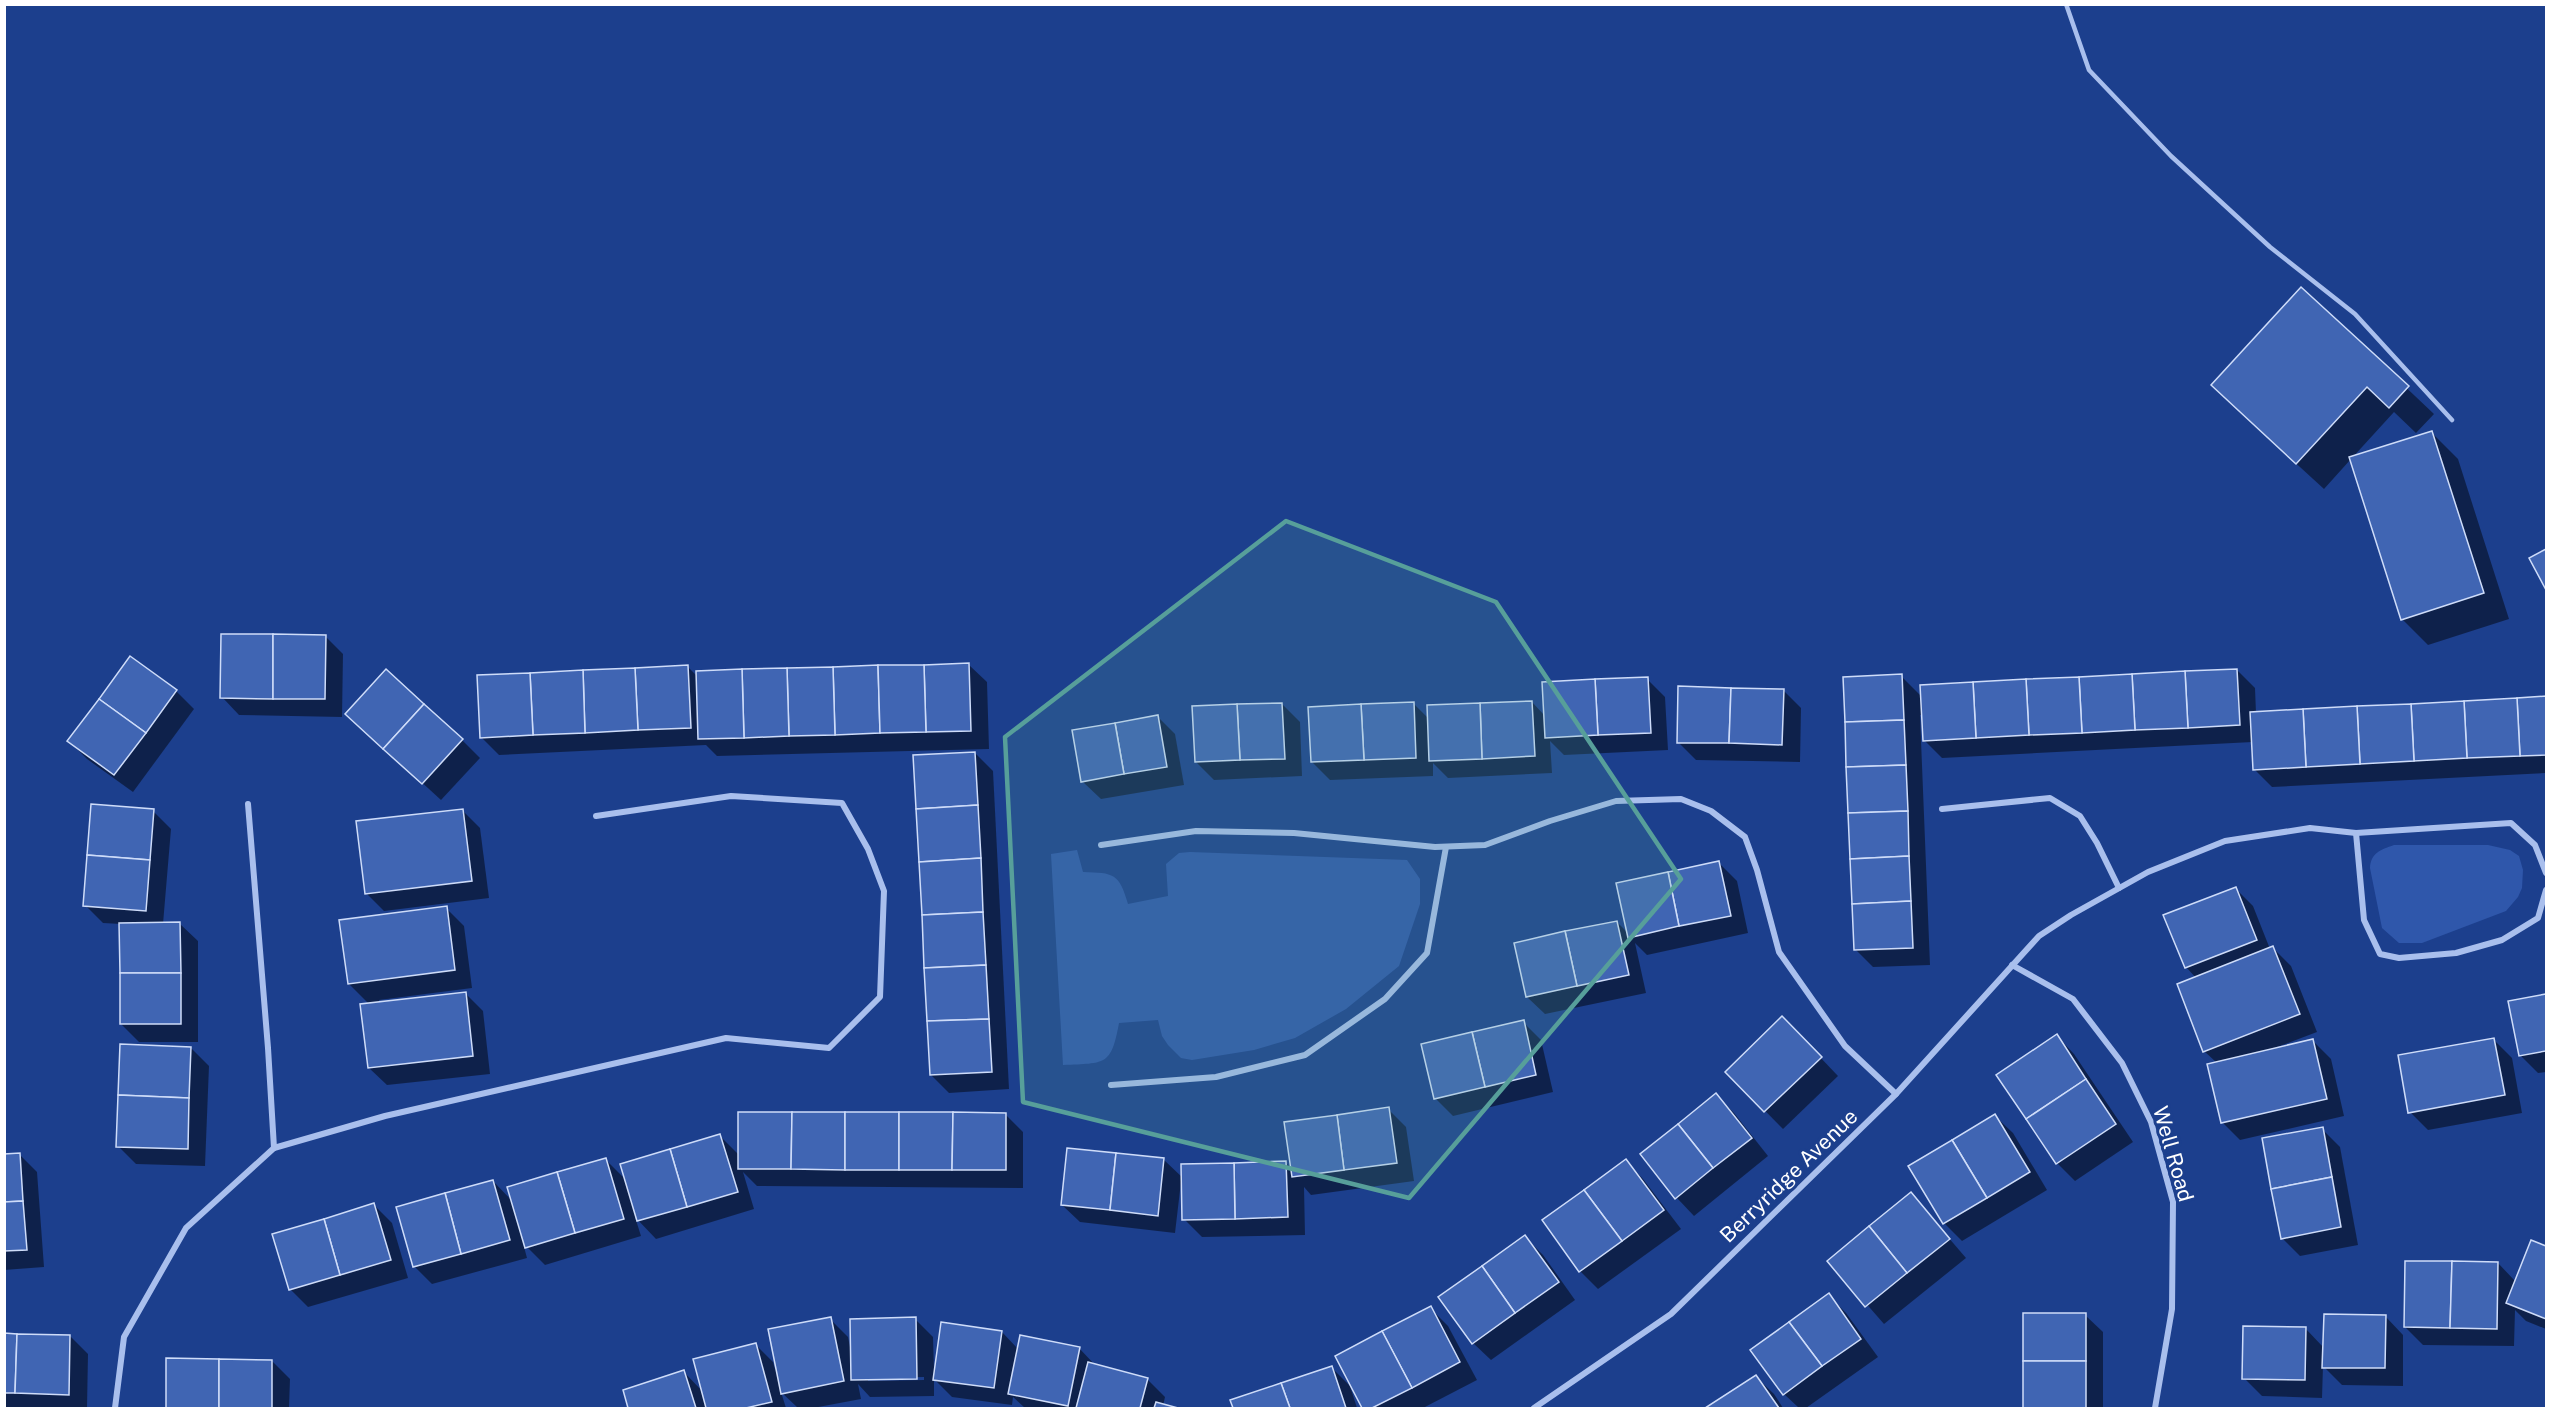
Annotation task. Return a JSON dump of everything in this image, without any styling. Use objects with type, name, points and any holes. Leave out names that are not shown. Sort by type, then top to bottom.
[{"type":"street","points":[[114,1408],[124,1337],[186,1228],[274,1148],[385,1116],[726,1038],[830,1048],[880,997],[884,891],[868,849],[842,803],[731,796],[596,816]]},
{"type":"street","points":[[1942,808],[2050,798],[2080,816],[2097,843],[2119,888]]},
{"type":"street","points":[[1101,845],[1196,831],[1294,833],[1392,844],[1446,847],[1485,845],[1550,821],[1616,801],[1681,799],[1711,811],[1745,837],[1757,870],[1779,952],[1845,1046],[1896,1094]]},
{"type":"street","points":[[248,804],[274,1148]]},
{"type":"street","name":"Berryridge Avenue","points":[[1534,1408],[1671,1314],[1896,1094],[2039,936],[2148,872],[2225,841],[2310,828],[2356,833],[2511,824],[2535,845],[2547,873]]},
{"type":"street","points":[[2356,833],[2364,920],[2380,954],[2398,958],[2456,953],[2502,940],[2538,918],[2547,890]]},
{"type":"street","points":[[1111,1085],[1216,1077],[1305,1055],[1385,999],[1426,953],[1446,847]]},
{"type":"street","name":"Well Road","points":[[2012,965],[2073,999],[2122,1063],[2151,1122],[2173,1202],[2172,1310],[2155,1408]]},
{"type":"lane","points":[[2066,4],[2089,70],[2172,156],[2270,247],[2355,314],[2452,420]]},
{"type":"highlighted area","points":[[1286,521],[1496,602],[1681,879],[1409,1198],[1023,1102],[1005,737]]},
{"type":"shaded area","points":[[2394,845],[2488,845],[2510,850],[2519,856],[2523,870],[2522,888],[2518,897],[2506,911],[2422,943],[2399,943],[2382,928],[2370,868],[2372,859],[2377,853]]},
{"type":"shaded area","points":[[1077,850],[1083,872],[1102,873],[1114,877],[1122,886],[1128,904],[1168,896],[1166,864],[1179,853],[1190,852],[1407,860],[1420,879],[1420,904],[1399,966],[1346,1009],[1295,1038],[1254,1050],[1192,1060],[1181,1058],[1168,1045],[1162,1036],[1158,1020],[1119,1023],[1113,1047],[1104,1059],[1089,1064],[1063,1065],[1051,854]]},
{"type":"building","points":[[2301,287],[2409,386],[2389,408],[2367,387],[2296,464],[2211,385]]},
{"type":"building","points":[[2432,431],[2484,593],[2401,620],[2349,457]]},
{"type":"building","points":[[2546,549],[2546,590],[2529,558]]},
{"type":"building","points":[[221,634],[273,634],[273,699],[220,698]]},
{"type":"building","points":[[273,634],[326,635],[325,699],[273,699]]},
{"type":"building","points":[[130,656],[177,690],[146,733],[99,699]]},
{"type":"building","points":[[969,663],[971,731],[926,732],[924,665]]},
{"type":"building","points":[[688,665],[691,728],[638,730],[635,668]]},
{"type":"building","points":[[878,665],[880,733],[835,735],[833,667]]},
{"type":"building","points":[[878,665],[924,665],[926,732],[880,733]]},
{"type":"building","points":[[833,667],[835,735],[789,736],[787,668]]},
{"type":"building","points":[[635,668],[638,730],[585,733],[583,670]]},
{"type":"building","points":[[787,668],[789,736],[744,738],[742,669]]},
{"type":"building","points":[[386,669],[424,704],[383,749],[345,714]]},
{"type":"building","points":[[742,669],[744,738],[698,739],[696,671]]},
{"type":"building","points":[[2237,669],[2240,725],[2188,728],[2185,671]]},
{"type":"building","points":[[583,670],[585,733],[533,735],[530,673]]},
{"type":"building","points":[[2185,671],[2188,728],[2135,730],[2132,674]]},
{"type":"building","points":[[530,673],[533,735],[480,738],[477,675]]},
{"type":"building","points":[[1902,674],[1904,720],[1845,722],[1843,677]]},
{"type":"building","points":[[2132,674],[2135,730],[2082,733],[2079,677]]},
{"type":"building","points":[[1648,677],[1651,733],[1598,735],[1595,679]]},
{"type":"building","points":[[2079,677],[2082,733],[2029,735],[2026,679]]},
{"type":"building","points":[[1595,679],[1598,735],[1545,738],[1542,682]]},
{"type":"building","points":[[2026,679],[2029,735],[1976,738],[1973,682]]},
{"type":"building","points":[[1973,682],[1976,738],[1923,741],[1920,685]]},
{"type":"building","points":[[1678,686],[1731,688],[1729,743],[1677,743]]},
{"type":"building","points":[[1731,688],[1784,689],[1782,745],[1729,743]]},
{"type":"building","points":[[2546,696],[2546,755],[2520,756],[2517,698]]},
{"type":"building","points":[[2517,698],[2520,756],[2467,758],[2464,701]]},
{"type":"building","points":[[99,699],[146,733],[114,775],[67,741]]},
{"type":"building","points":[[1532,701],[1535,756],[1482,759],[1480,703]]},
{"type":"building","points":[[2464,701],[2467,758],[2414,761],[2411,704]]},
{"type":"building","points":[[1414,702],[1416,758],[1364,760],[1361,704]]},
{"type":"building","points":[[1282,703],[1285,759],[1240,760],[1237,704]]},
{"type":"building","points":[[1480,703],[1482,759],[1429,761],[1427,705]]},
{"type":"building","points":[[424,704],[463,739],[422,784],[383,749]]},
{"type":"building","points":[[1237,704],[1240,760],[1195,762],[1192,706]]},
{"type":"building","points":[[1361,704],[1364,760],[1311,762],[1308,707]]},
{"type":"building","points":[[2411,704],[2414,761],[2360,764],[2357,706]]},
{"type":"building","points":[[2357,706],[2360,764],[2306,767],[2303,709]]},
{"type":"building","points":[[2303,709],[2306,767],[2253,770],[2250,712]]},
{"type":"building","points":[[1158,715],[1167,767],[1124,774],[1115,723]]},
{"type":"building","points":[[1904,720],[1906,765],[1846,767],[1845,722]]},
{"type":"building","points":[[1115,723],[1124,774],[1081,782],[1072,730]]},
{"type":"building","points":[[975,752],[978,805],[916,809],[913,755]]},
{"type":"building","points":[[1906,765],[1908,811],[1848,813],[1846,767]]},
{"type":"building","points":[[91,804],[154,809],[150,860],[87,855]]},
{"type":"building","points":[[978,805],[981,858],[919,862],[916,809]]},
{"type":"building","points":[[463,809],[472,881],[365,894],[356,821]]},
{"type":"building","points":[[1908,811],[1909,856],[1850,859],[1848,813]]},
{"type":"building","points":[[87,855],[150,860],[146,911],[83,906]]},
{"type":"building","points":[[1909,856],[1911,901],[1852,904],[1850,859]]},
{"type":"building","points":[[981,858],[983,912],[922,915],[919,862]]},
{"type":"building","points":[[1719,861],[1731,916],[1679,926],[1668,872]]},
{"type":"building","points":[[1668,872],[1679,926],[1628,938],[1616,883]]},
{"type":"building","points":[[2236,887],[2257,940],[2185,968],[2163,915]]},
{"type":"building","points":[[1911,901],[1913,948],[1854,950],[1852,904]]},
{"type":"building","points":[[447,906],[455,970],[348,984],[339,920]]},
{"type":"building","points":[[983,912],[986,965],[924,968],[922,915]]},
{"type":"building","points":[[1617,921],[1629,975],[1577,986],[1565,931]]},
{"type":"building","points":[[180,922],[181,973],[120,973],[119,923]]},
{"type":"building","points":[[1565,931],[1577,986],[1526,997],[1514,943]]},
{"type":"building","points":[[2273,946],[2300,1014],[2203,1052],[2177,984]]},
{"type":"building","points":[[986,965],[989,1019],[927,1021],[924,968]]},
{"type":"building","points":[[120,973],[181,973],[181,1024],[120,1024]]},
{"type":"building","points":[[466,992],[473,1056],[368,1068],[360,1004]]},
{"type":"building","points":[[2546,994],[2546,1051],[2519,1056],[2508,1001]]},
{"type":"building","points":[[1782,1016],[1822,1057],[1764,1112],[1725,1072]]},
{"type":"building","points":[[989,1019],[992,1072],[930,1075],[927,1021]]},
{"type":"building","points":[[1524,1020],[1536,1075],[1485,1087],[1472,1032]]},
{"type":"building","points":[[1472,1032],[1485,1087],[1434,1099],[1421,1044]]},
{"type":"building","points":[[2057,1034],[2086,1079],[2026,1119],[1996,1075]]},
{"type":"building","points":[[2494,1038],[2505,1095],[2408,1113],[2398,1055]]},
{"type":"building","points":[[2313,1039],[2327,1099],[2221,1123],[2207,1064]]},
{"type":"building","points":[[120,1044],[191,1047],[189,1098],[118,1095]]},
{"type":"building","points":[[2086,1079],[2116,1124],[2056,1164],[2026,1119]]},
{"type":"building","points":[[1716,1093],[1752,1138],[1713,1168],[1678,1124]]},
{"type":"building","points":[[118,1095],[189,1098],[188,1149],[116,1147]]},
{"type":"building","points":[[1389,1107],[1397,1163],[1344,1170],[1337,1115]]},
{"type":"building","points":[[738,1112],[792,1112],[791,1169],[738,1169]]},
{"type":"building","points":[[792,1112],[845,1112],[845,1170],[791,1169]]},
{"type":"building","points":[[845,1112],[899,1112],[899,1170],[845,1170]]},
{"type":"building","points":[[899,1112],[953,1112],[952,1170],[899,1170]]},
{"type":"building","points":[[953,1112],[1006,1113],[1006,1170],[952,1170]]},
{"type":"building","points":[[1995,1114],[2030,1172],[1987,1198],[1952,1140]]},
{"type":"building","points":[[1337,1115],[1344,1170],[1292,1177],[1284,1122]]},
{"type":"building","points":[[1678,1124],[1713,1168],[1675,1199],[1640,1154]]},
{"type":"building","points":[[2323,1127],[2332,1177],[2271,1189],[2262,1138]]},
{"type":"building","points":[[720,1134],[738,1192],[687,1207],[670,1149]]},
{"type":"building","points":[[1952,1140],[1987,1198],[1943,1224],[1908,1166]]},
{"type":"building","points":[[1067,1148],[1116,1153],[1110,1210],[1061,1205]]},
{"type":"building","points":[[670,1149],[687,1207],[637,1221],[620,1164]]},
{"type":"building","points":[[20,1153],[23,1201],[4,1202],[4,1154]]},
{"type":"building","points":[[1116,1153],[1164,1158],[1158,1216],[1110,1210]]},
{"type":"building","points":[[606,1158],[624,1219],[575,1233],[557,1172]]},
{"type":"building","points":[[1626,1159],[1664,1210],[1622,1241],[1584,1190]]},
{"type":"building","points":[[1286,1161],[1288,1217],[1235,1219],[1234,1163]]},
{"type":"building","points":[[1234,1163],[1235,1219],[1182,1220],[1181,1164]]},
{"type":"building","points":[[557,1172],[575,1233],[525,1248],[507,1187]]},
{"type":"building","points":[[2332,1177],[2341,1227],[2281,1239],[2271,1189]]},
{"type":"building","points":[[493,1180],[510,1240],[461,1254],[445,1193]]},
{"type":"building","points":[[1584,1190],[1622,1241],[1579,1272],[1542,1220]]},
{"type":"building","points":[[1911,1192],[1950,1239],[1907,1273],[1869,1226]]},
{"type":"building","points":[[445,1193],[461,1254],[413,1267],[396,1207]]},
{"type":"building","points":[[23,1201],[27,1250],[4,1251],[4,1202]]},
{"type":"building","points":[[374,1203],[391,1260],[340,1275],[324,1219]]},
{"type":"building","points":[[324,1219],[340,1275],[289,1290],[272,1234]]},
{"type":"building","points":[[1869,1226],[1907,1273],[1865,1307],[1827,1261]]},
{"type":"building","points":[[1525,1235],[1559,1282],[1515,1313],[1482,1266]]},
{"type":"building","points":[[2531,1240],[2546,1246],[2546,1319],[2506,1303]]},
{"type":"building","points":[[2405,1261],[2452,1261],[2450,1328],[2404,1327]]},
{"type":"building","points":[[2452,1261],[2498,1262],[2497,1329],[2450,1328]]},
{"type":"building","points":[[1482,1266],[1515,1313],[1472,1344],[1438,1297]]},
{"type":"building","points":[[1829,1293],[1861,1339],[1822,1366],[1789,1322]]},
{"type":"building","points":[[1431,1306],[1460,1362],[1412,1388],[1382,1331]]},
{"type":"building","points":[[2023,1313],[2086,1313],[2086,1361],[2023,1361]]},
{"type":"building","points":[[2324,1314],[2386,1315],[2385,1368],[2322,1368]]},
{"type":"building","points":[[831,1317],[844,1381],[781,1394],[768,1329]]},
{"type":"building","points":[[916,1317],[917,1379],[851,1380],[850,1319]]},
{"type":"building","points":[[941,1322],[1002,1331],[994,1388],[933,1380]]},
{"type":"building","points":[[1789,1322],[1822,1366],[1783,1395],[1750,1350]]},
{"type":"building","points":[[2243,1326],[2306,1327],[2305,1380],[2242,1379]]},
{"type":"building","points":[[1382,1331],[1412,1388],[1372,1408],[1362,1408],[1335,1356]]},
{"type":"building","points":[[4,1333],[17,1334],[15,1393],[4,1393]]},
{"type":"building","points":[[17,1334],[70,1335],[69,1395],[15,1393]]},
{"type":"building","points":[[1020,1335],[1080,1347],[1068,1406],[1008,1394]]},
{"type":"building","points":[[756,1343],[772,1402],[746,1408],[706,1408],[693,1359]]},
{"type":"building","points":[[166,1358],[219,1359],[219,1408],[166,1408]]},
{"type":"building","points":[[219,1359],[272,1360],[272,1408],[219,1408]]},
{"type":"building","points":[[2023,1361],[2086,1361],[2086,1408],[2023,1408]]},
{"type":"building","points":[[1088,1362],[1148,1378],[1140,1408],[1076,1408]]},
{"type":"building","points":[[1332,1366],[1346,1408],[1290,1408],[1281,1383]]},
{"type":"building","points":[[684,1370],[696,1408],[628,1408],[623,1390]]},
{"type":"building","points":[[1756,1375],[1779,1408],[1705,1408]]},
{"type":"building","points":[[1281,1383],[1290,1408],[1233,1408],[1230,1400]]},
{"type":"building","points":[[1156,1402],[1178,1408],[1154,1408]]}]
